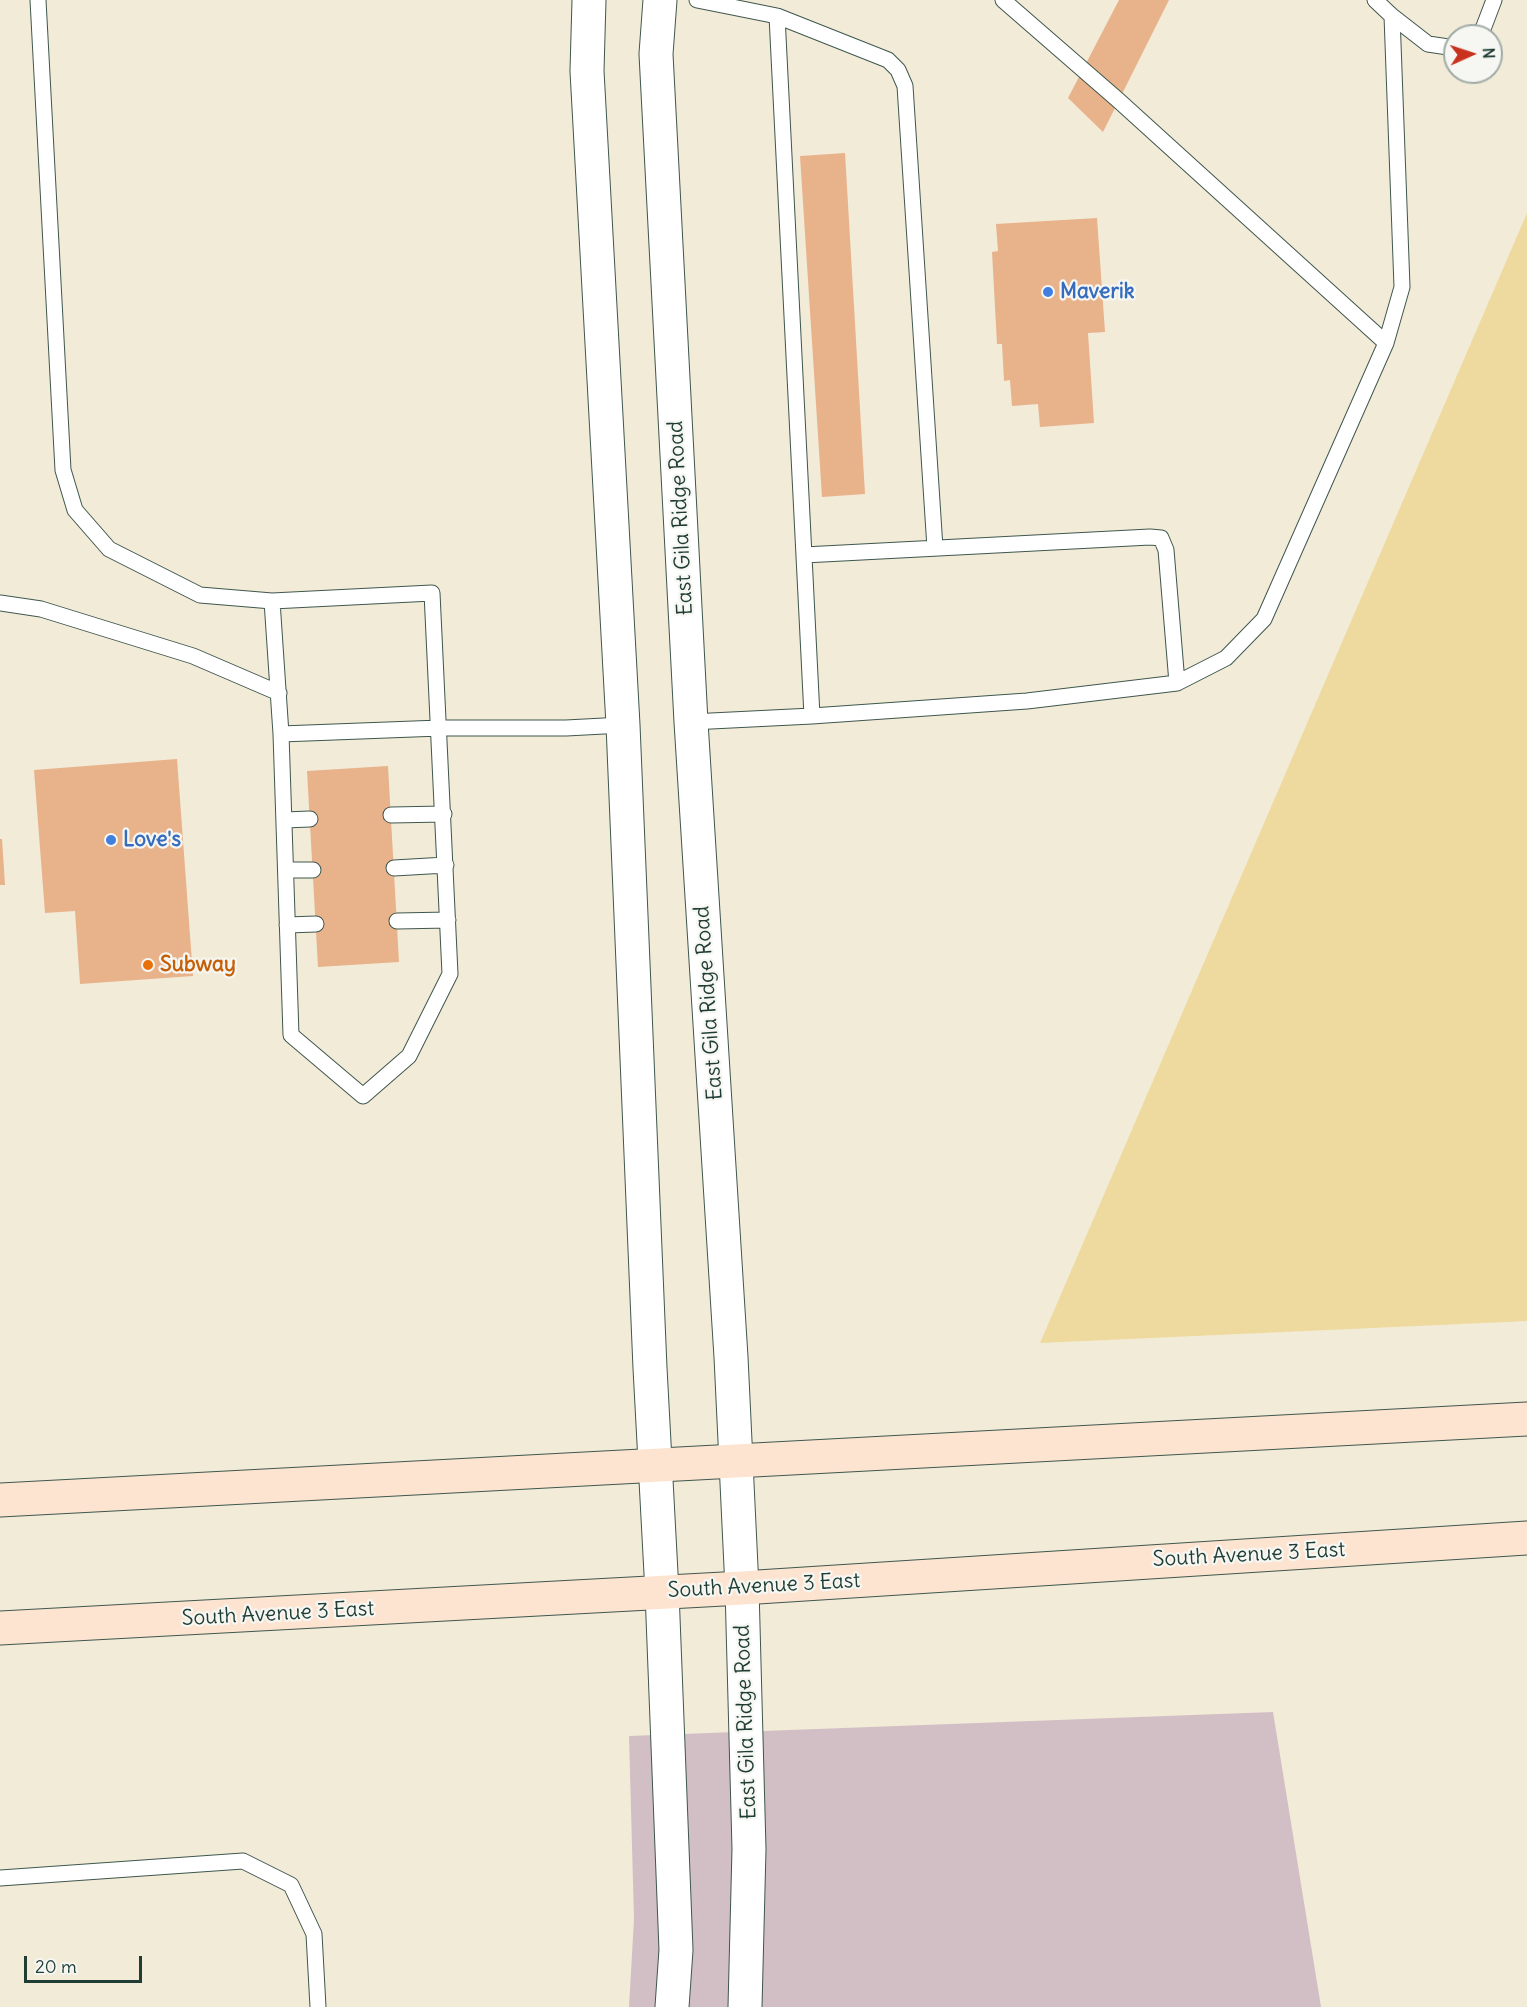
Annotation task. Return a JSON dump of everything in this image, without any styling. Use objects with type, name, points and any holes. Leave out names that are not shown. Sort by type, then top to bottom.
[{"type":"main road","points":[[0,1500],[1527,1419]]},
{"type":"main road","name":"South Avenue 3 East","points":[[0,1628],[742,1588],[1527,1538]]},
{"type":"street","points":[[589,0],[587,71],[624,725],[650,1368],[662,1592],[676,1950],[672,2007]]},
{"type":"street","name":"East Gila Ridge Road","points":[[660,0],[656,54],[691,722],[731,1357],[742,1588],[749,1849],[745,2007]]},
{"type":"lane","points":[[38,0],[63,470],[75,510],[109,549],[200,595],[272,602],[432,593],[450,974],[409,1056],[363,1096],[291,1035],[281,734],[272,602]]},
{"type":"lane","points":[[697,0],[777,16],[888,60],[898,70],[905,86],[935,548]]},
{"type":"lane","points":[[1003,0],[1118,100],[1386,343]]},
{"type":"lane","points":[[1375,0],[1428,44],[1443,46]]},
{"type":"lane","points":[[1485,24],[1494,0]]},
{"type":"lane","points":[[777,16],[812,716]]},
{"type":"lane","points":[[691,722],[1027,701],[1177,683],[1226,658],[1264,619],[1386,343],[1402,287],[1392,16]]},
{"type":"lane","points":[[804,555],[1161,538],[1166,550],[1177,683]]},
{"type":"lane","points":[[0,603],[41,609],[194,656],[279,693]]},
{"type":"lane","points":[[281,734],[440,728],[566,728],[624,725]]},
{"type":"lane","points":[[391,815],[444,814]]},
{"type":"lane","points":[[284,820],[310,819]]},
{"type":"lane","points":[[394,868],[446,865]]},
{"type":"lane","points":[[286,870],[313,870]]},
{"type":"lane","points":[[397,921],[448,920]]},
{"type":"lane","points":[[287,925],[316,924]]},
{"type":"lane","points":[[0,1878],[243,1861],[291,1885],[314,1934],[318,2007]]},
{"type":"shaded area","points":[[1273,1712],[1321,2007],[629,2007],[634,1919],[629,1736]]},
{"type":"sand","points":[[1527,213],[1527,1321],[1040,1343]]},
{"type":"building","points":[[1119,0],[1169,0],[1103,132],[1068,98]]},
{"type":"building","points":[[845,153],[865,494],[822,497],[800,156]]},
{"type":"building","name":"Maverik","points":[[1097,218],[1105,332],[1088,333],[1094,423],[1040,427],[1038,404],[1012,406],[1010,380],[1004,381],[1002,344],[997,344],[992,252],[998,251],[996,224]]},
{"type":"building","name":"Love's","points":[[177,759],[193,976],[80,984],[75,911],[45,913],[34,770]]},
{"type":"building","points":[[388,766],[399,962],[318,967],[307,771]]},
{"type":"building","points":[[0,839],[2,839],[5,885],[0,885]]},
{"type":"place","name":"Maverik","points":[[1048,292]]},
{"type":"place","name":"Love's","points":[[111,840]]},
{"type":"place","name":"Subway","points":[[148,965]]}]
